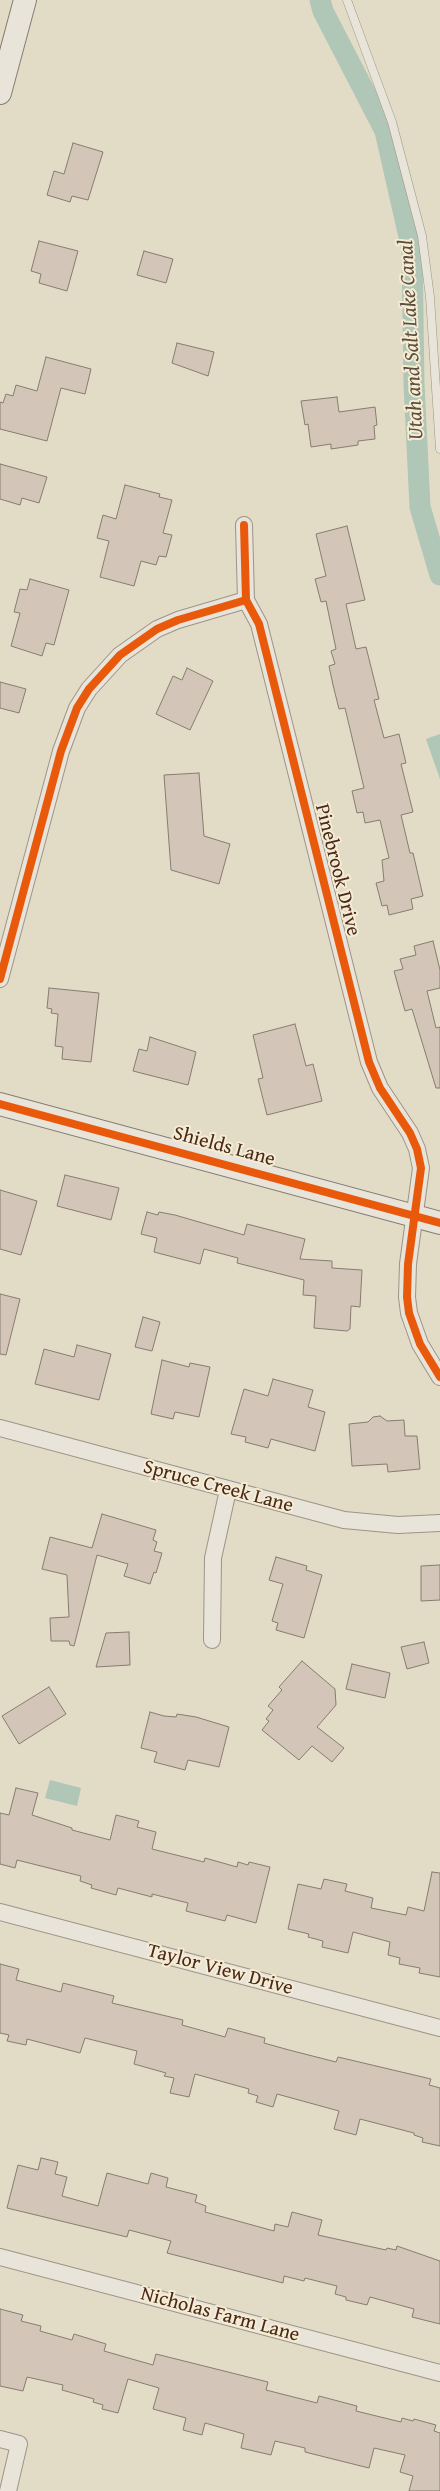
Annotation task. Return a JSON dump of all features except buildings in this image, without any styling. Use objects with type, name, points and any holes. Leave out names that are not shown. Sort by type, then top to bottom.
[{"type":"main road","points":[[0,94],[3,70],[25,0]]},
{"type":"main road","name":"Shields Lane","points":[[0,1104],[440,1222]]},
{"type":"street","name":"Pinebrook Drive","points":[[244,525],[246,600],[259,624],[368,1062],[380,1088],[410,1133],[417,1149],[421,1168],[406,1280],[409,1313],[420,1344],[440,1377]]},
{"type":"street","points":[[0,979],[61,751],[71,722],[89,689],[120,655],[157,629],[178,620],[246,600]]},
{"type":"street","name":"Spruce Creek Lane","points":[[0,1428],[344,1520],[398,1525],[440,1522]]},
{"type":"street","points":[[212,1640],[213,1558],[228,1490]]},
{"type":"street","name":"Taylor View Drive","points":[[0,1912],[440,2028]]},
{"type":"street","name":"Nicholas Farm Lane","points":[[0,2257],[440,2373]]},
{"type":"street","points":[[0,2439],[19,2444],[8,2491]]},
{"type":"lane","points":[[347,0],[392,122],[422,236],[430,298],[440,449]]},
{"type":"shaded area","points":[[440,734],[440,779],[426,739]]},
{"type":"shaded area","points":[[50,1780],[81,1788],[77,1806],[45,1798]]},
{"type":"waterway","name":"Utah and Salt Lake Canal","points":[[320,0],[323,11],[385,131],[412,250],[414,384],[420,507],[440,575]]},
{"type":"cycle path","points":[[244,525],[246,600],[259,624],[369,1062],[380,1088],[410,1133],[417,1149],[421,1168],[408,1264],[407,1297],[409,1313],[420,1344],[440,1377]]},
{"type":"cycle path","points":[[0,979],[61,751],[77,708],[89,689],[120,655],[157,629],[178,620],[246,600]]},
{"type":"cycle path","points":[[0,1104],[440,1223]]}]
